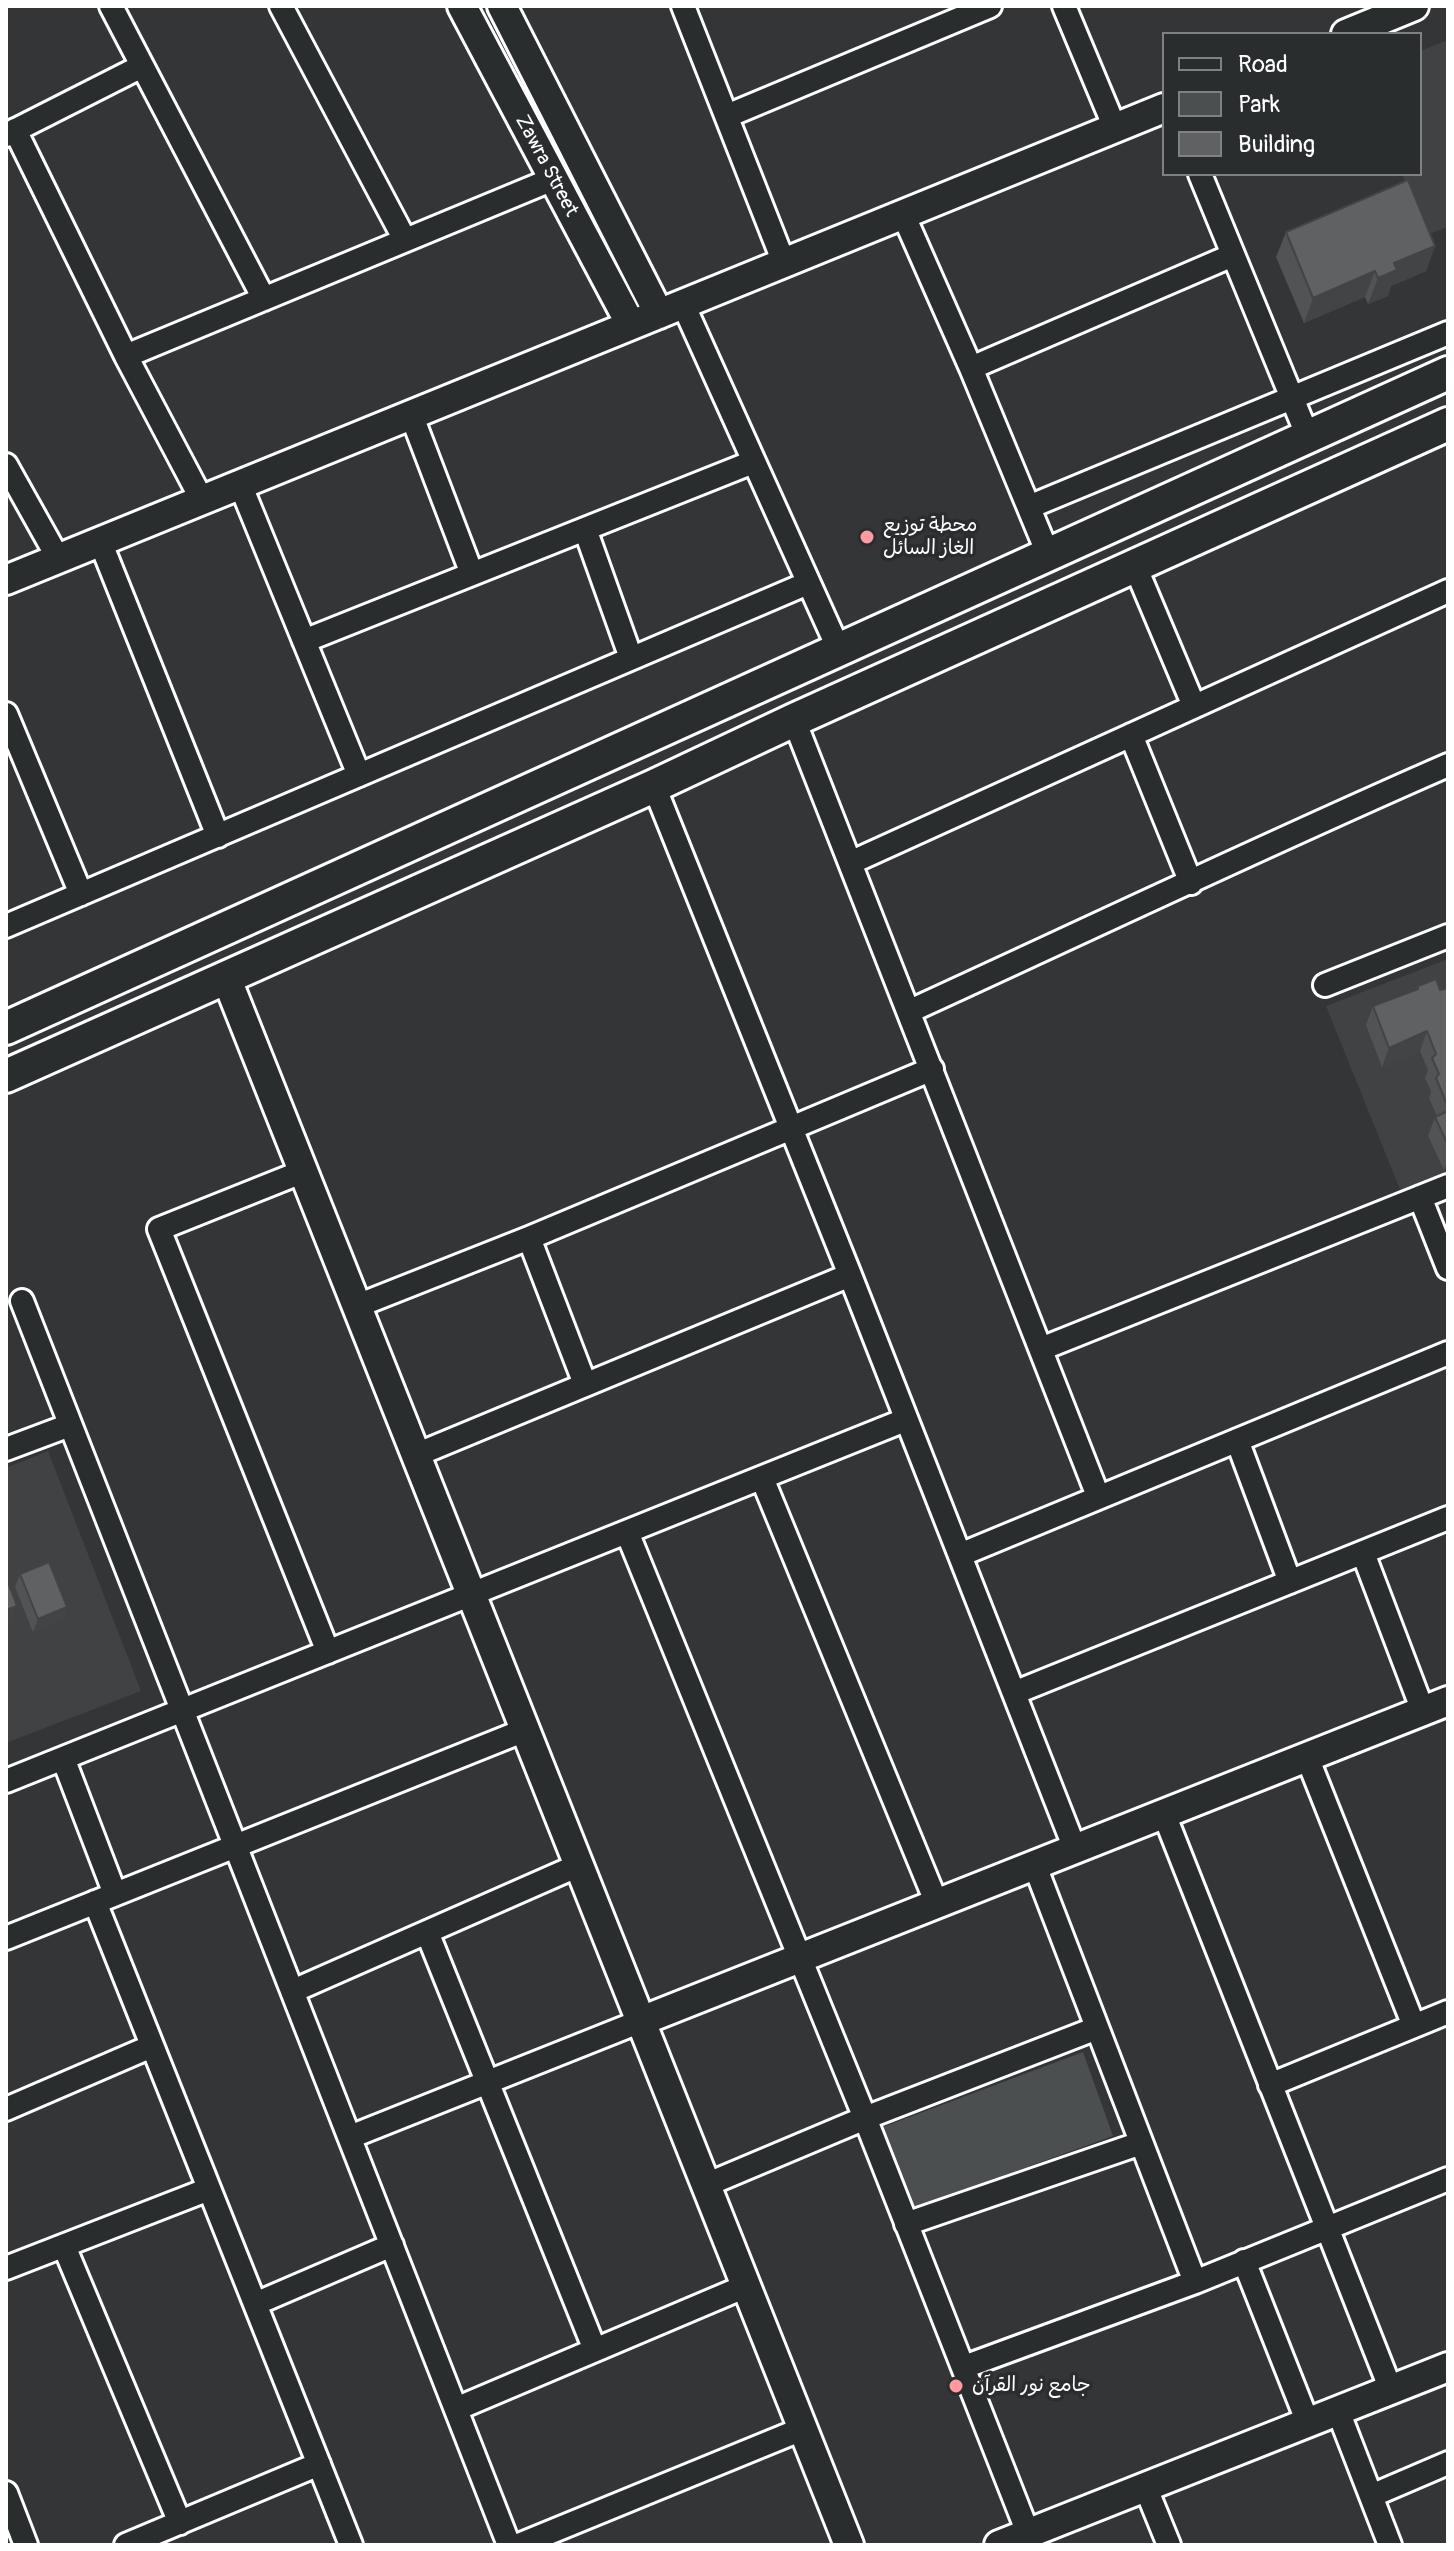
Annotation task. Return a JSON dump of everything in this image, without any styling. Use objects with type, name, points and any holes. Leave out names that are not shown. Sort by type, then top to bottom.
[{"type":"main road","points":[[6,1028],[1448,373]]},
{"type":"main road","points":[[6,1076],[654,786],[1448,424]]},
{"type":"main road","points":[[331,880],[349,922]]},
{"type":"street","points":[[111,6],[264,299]]},
{"type":"street","points":[[281,6],[405,240]]},
{"type":"street","name":"Zawra Street","points":[[462,6],[631,325]]},
{"type":"street","name":"Zawra Street","points":[[502,6],[671,309]]},
{"type":"street","points":[[683,6],[784,263]]},
{"type":"street","points":[[727,116],[990,6]]},
{"type":"street","points":[[1064,6],[1115,128]]},
{"type":"street","points":[[1351,32],[1414,6]]},
{"type":"street","points":[[142,66],[10,132],[202,500]]},
{"type":"street","points":[[6,580],[1162,109]]},
{"type":"street","points":[[1201,176],[1308,437]]},
{"type":"street","points":[[126,356],[553,179]]},
{"type":"street","points":[[903,214],[1048,554]]},
{"type":"street","points":[[971,368],[1233,255]]},
{"type":"street","points":[[671,309],[753,462],[839,650]]},
{"type":"street","points":[[1029,507],[1448,333]]},
{"type":"street","points":[[411,414],[472,574]]},
{"type":"street","points":[[304,641],[753,462]]},
{"type":"street","points":[[6,465],[58,558]]},
{"type":"street","points":[[240,484],[359,775]]},
{"type":"street","points":[[585,529],[631,658]]},
{"type":"street","points":[[100,541],[218,836]]},
{"type":"street","points":[[1135,566],[1194,706]]},
{"type":"street","points":[[6,926],[808,583]]},
{"type":"street","points":[[850,863],[1448,591]]},
{"type":"street","points":[[6,714],[15,762],[81,894]]},
{"type":"street","points":[[794,720],[1098,1496]]},
{"type":"street","points":[[1131,735],[1191,883]]},
{"type":"street","points":[[910,1011],[1191,883],[1297,831],[1448,765]]},
{"type":"street","points":[[654,786],[1075,1849]]},
{"type":"street","points":[[1325,985],[1448,936]]},
{"type":"street","points":[[226,977],[849,2545]]},
{"type":"street","points":[[357,1306],[529,1238],[932,1069]]},
{"type":"street","points":[[304,1171],[159,1229],[328,1652]]},
{"type":"street","points":[[1041,1349],[1448,1186]]},
{"type":"street","points":[[1420,1197],[1448,1268]]},
{"type":"street","points":[[529,1238],[585,1384]]},
{"type":"street","points":[[416,1455],[850,1275]]},
{"type":"street","points":[[22,1301],[509,2545]]},
{"type":"street","points":[[960,1555],[1448,1353]]},
{"type":"street","points":[[6,1781],[905,1420]]},
{"type":"street","points":[[6,1449],[70,1425]]},
{"type":"street","points":[[1237,1440],[1290,1582]]},
{"type":"street","points":[[762,1478],[937,1904]]},
{"type":"street","points":[[1014,1693],[1448,1518]]},
{"type":"street","points":[[627,1532],[865,2118],[1028,2533]]},
{"type":"street","points":[[350,2137],[1436,1706],[1363,1553]]},
{"type":"street","points":[[6,1938],[525,1730]]},
{"type":"street","points":[[1307,1757],[1414,2026]]},
{"type":"street","points":[[63,1758],[152,2046],[351,2545]]},
{"type":"street","points":[[1164,1814],[1391,2390]]},
{"type":"street","points":[[293,1991],[579,1865]]},
{"type":"street","points":[[1035,1866],[1195,2282]]},
{"type":"street","points":[[427,1932],[595,2350]]},
{"type":"street","points":[[1270,2085],[1448,2012]]},
{"type":"street","points":[[706,2185],[865,2118],[1097,2028]]},
{"type":"street","points":[[6,2109],[152,2046]]},
{"type":"street","points":[[906,2224],[1141,2143]]},
{"type":"street","points":[[964,2367],[1195,2282],[1448,2179]]},
{"type":"street","points":[[6,2268],[209,2189]]},
{"type":"street","points":[[255,2304],[392,2245]]},
{"type":"street","points":[[64,2246],[180,2523]]},
{"type":"street","points":[[1244,2261],[1308,2423]]},
{"type":"street","points":[[456,2409],[746,2286]]},
{"type":"street","points":[[999,2545],[1448,2367]]},
{"type":"street","points":[[1338,2411],[1390,2545]]},
{"type":"street","points":[[519,2545],[802,2429]]},
{"type":"street","points":[[1371,2496],[1448,2463]]},
{"type":"street","points":[[126,2545],[319,2464]]},
{"type":"street","points":[[1145,2486],[1169,2545]]},
{"type":"street","points":[[6,2493],[26,2545]]},
{"type":"shaded area","points":[[1445,41],[1448,48],[1448,227],[1426,235],[1403,176],[1422,176],[1422,50]]},
{"type":"shaded area","points":[[1448,959],[1448,1179],[1403,1197],[1326,1006]]},
{"type":"shaded area","points":[[48,1451],[141,1691],[6,1743],[6,1468]]},
{"type":"green space","points":[[1083,2052],[1113,2136],[913,2208],[883,2127]]},
{"type":"building","points":[[1408,180],[1435,246],[1394,263],[1397,270],[1378,278],[1375,271],[1313,298],[1286,232]]},
{"type":"building","points":[[1436,979],[1440,990],[1448,988],[1448,1107],[1436,1078],[1439,1074],[1432,1058],[1436,1054],[1427,1031],[1389,1048],[1373,1006]]},
{"type":"building","points":[[1448,1111],[1448,1145],[1435,1117]]},
{"type":"building","points":[[49,1562],[67,1607],[38,1619],[20,1574]]},
{"type":"building","points":[[6,1577],[17,1606],[6,1610]]},
{"type":"place","name":"محطة توزيع الغاز السائل","points":[[867,537]]},
{"type":"place","name":"جامع نور القرآن","points":[[956,2386]]}]
